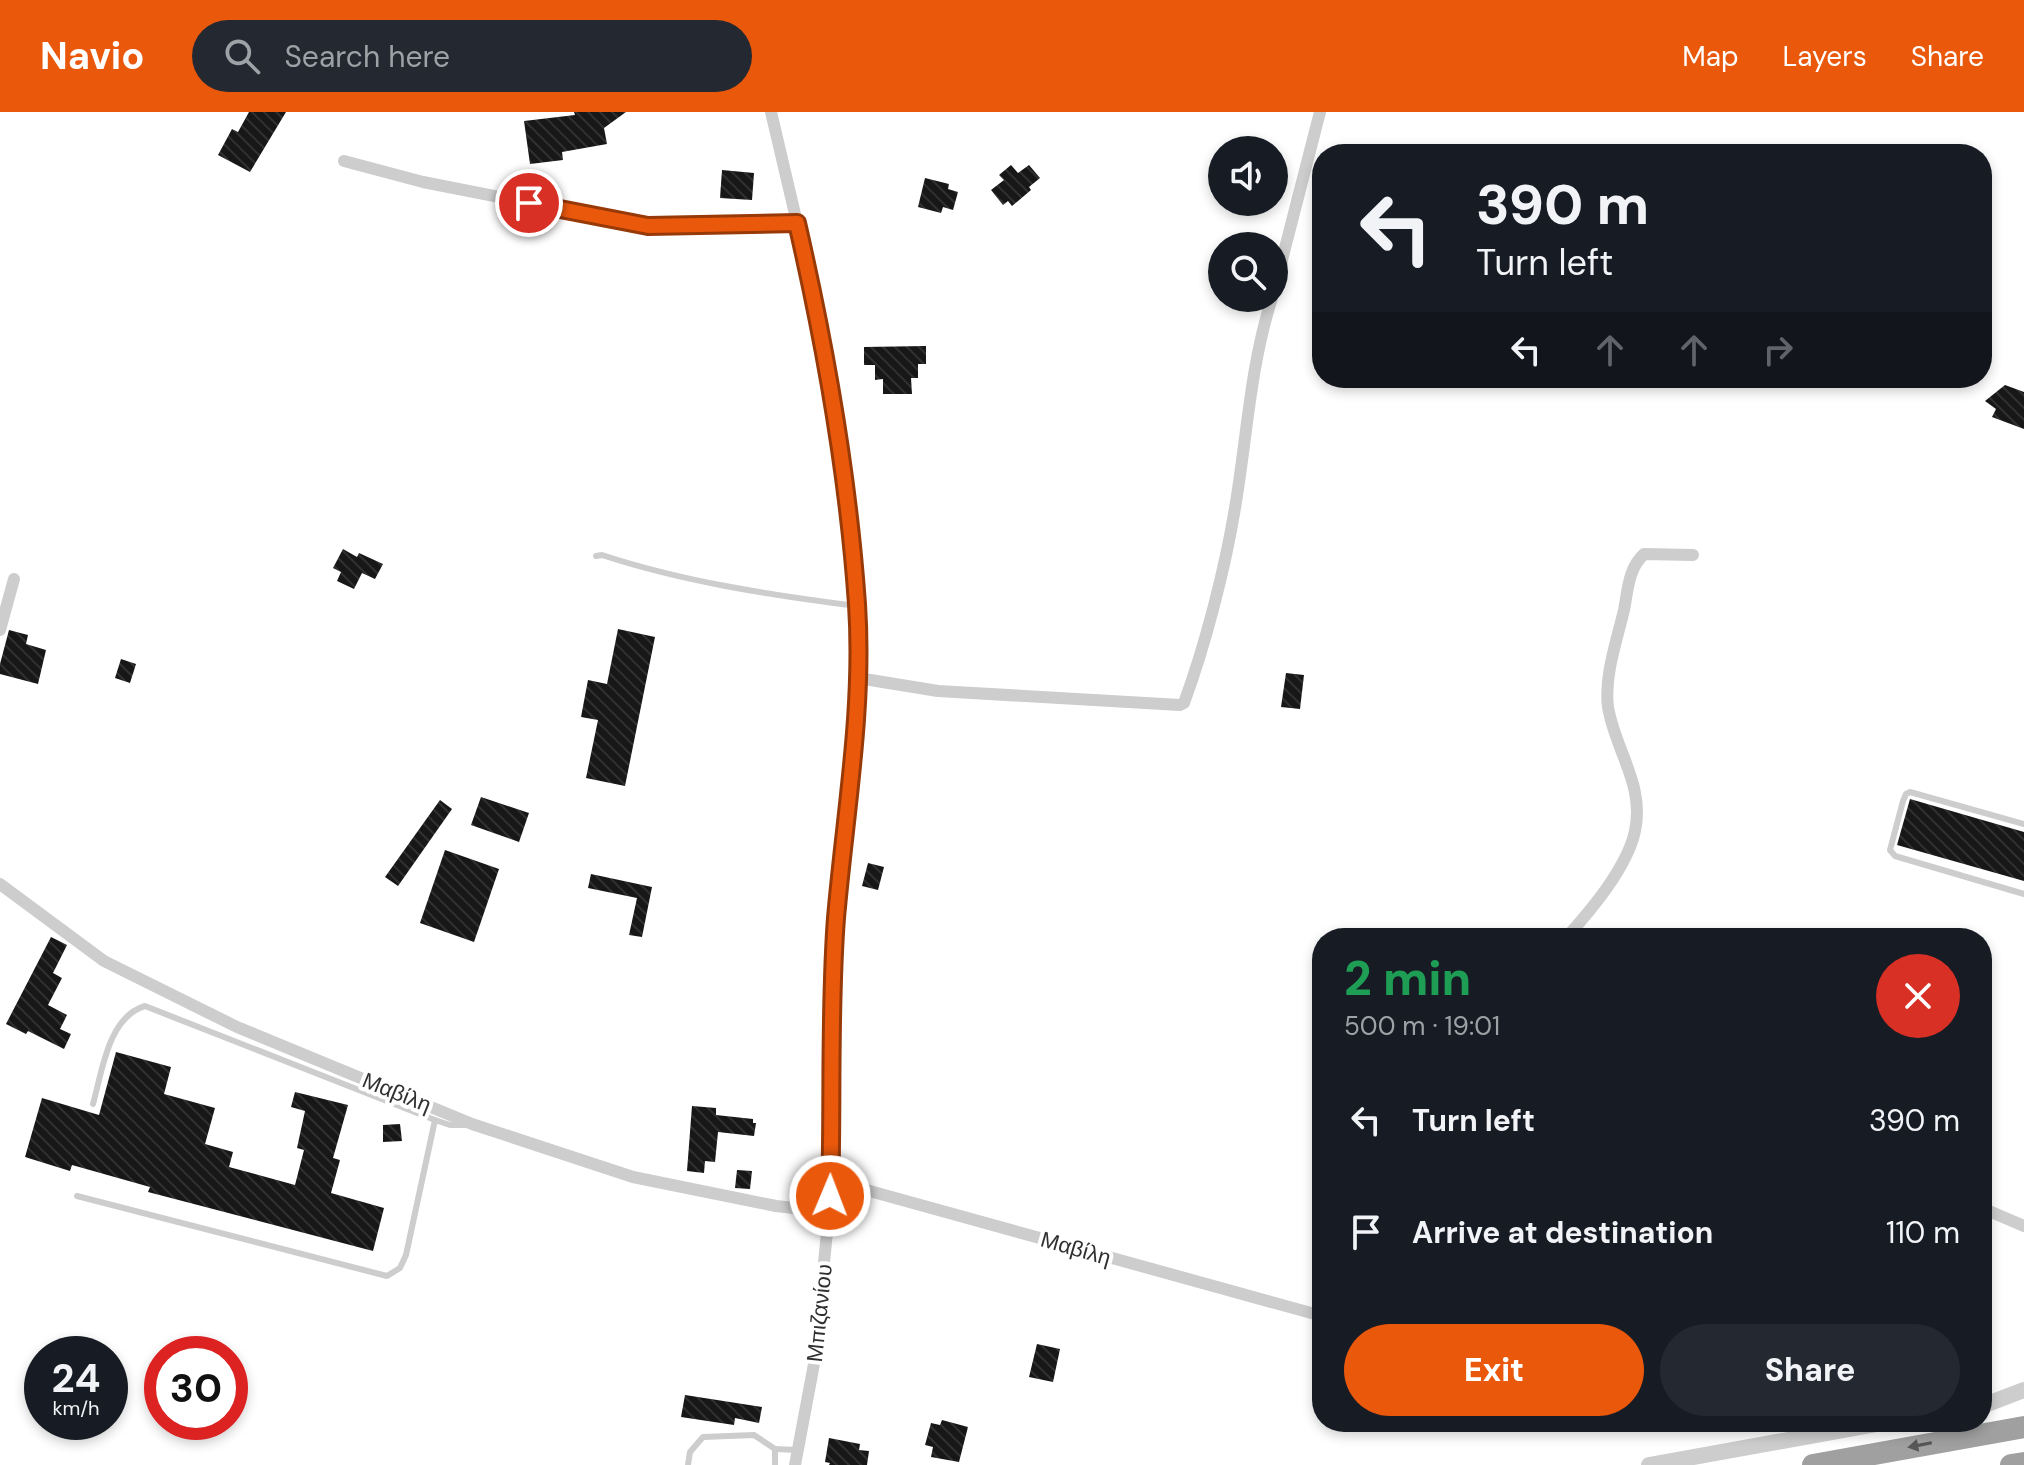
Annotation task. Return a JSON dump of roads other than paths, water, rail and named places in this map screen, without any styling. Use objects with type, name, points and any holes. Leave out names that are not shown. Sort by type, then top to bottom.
[{"type":"highway","points":[[1813,1465],[2024,1427]]},
{"type":"highway","points":[[2011,1465],[2024,1463]]},
{"type":"street","name":"Μπιζανίου","points":[[771,112],[797,223],[842,450],[857,606],[858,678],[852,777],[836,920],[829,1212],[814,1364],[795,1465]]},
{"type":"street","points":[[1288,237],[1320,112]]},
{"type":"street","points":[[344,161],[423,182],[648,226],[797,223]]},
{"type":"street","points":[[858,678],[938,691],[1184,703],[1205,635],[1235,509],[1243,441],[1260,341],[1268,312]]},
{"type":"street","points":[[1574,928],[1605,890],[1635,831],[1638,800],[1611,720],[1607,685],[1632,570],[1644,554],[1693,555]]},
{"type":"street","points":[[0,630],[14,579]]},
{"type":"street","name":"Μαβίλη","points":[[0,884],[104,961],[237,1027],[472,1124],[633,1177],[776,1206],[829,1212]]},
{"type":"street","name":"Μαβίλη","points":[[830,1180],[1312,1313]]},
{"type":"street","points":[[1992,1212],[2024,1226]]},
{"type":"street","points":[[1992,1402],[2024,1390]]},
{"type":"street","points":[[1649,1465],[1831,1432]]},
{"type":"lane","points":[[596,556],[602,555],[643,569],[721,584],[857,606]]},
{"type":"lane","points":[[2024,824],[1910,792],[1903,801],[1890,850],[1895,856],[2024,894]]},
{"type":"lane","points":[[93,1104],[121,1021],[134,1009],[145,1006],[435,1120],[450,1125],[472,1124]]},
{"type":"lane","points":[[77,1196],[387,1276],[400,1268],[406,1255],[435,1120]]},
{"type":"lane","points":[[688,1465],[690,1452],[703,1437],[754,1435],[775,1449],[797,1450]]},
{"type":"lane","points":[[775,1449],[775,1465]]}]
